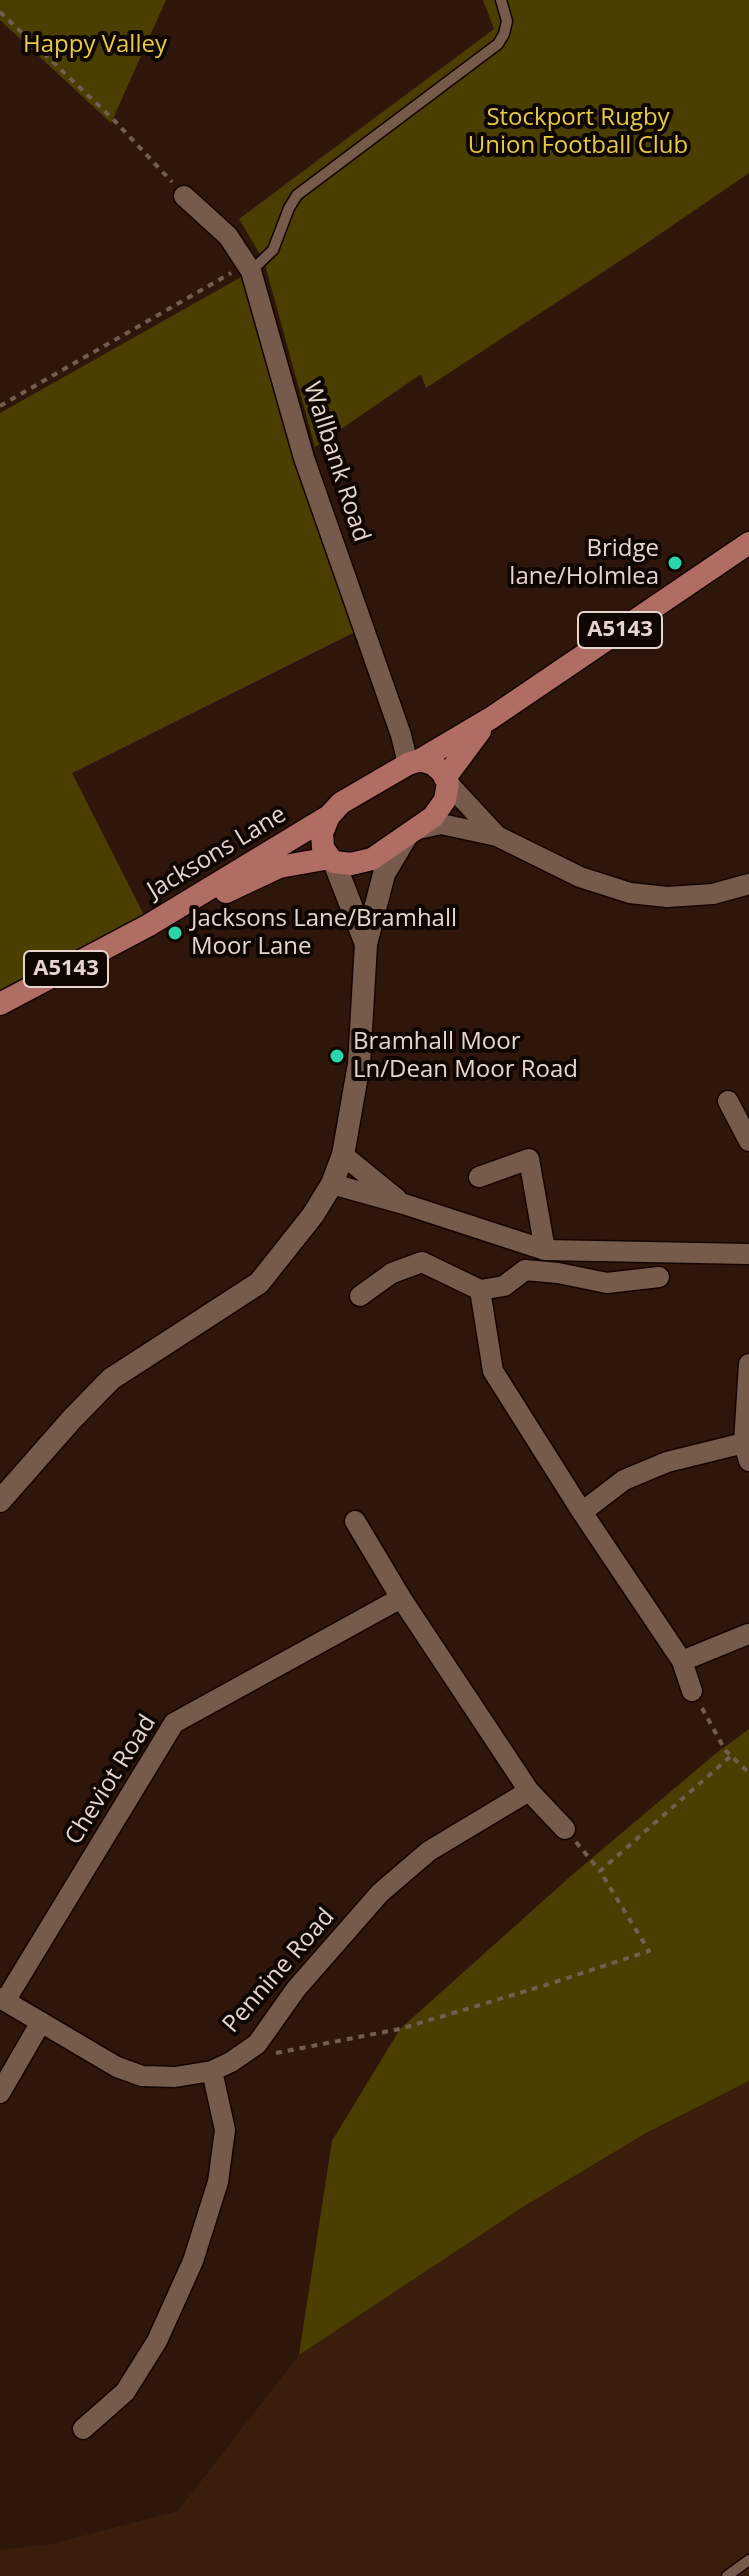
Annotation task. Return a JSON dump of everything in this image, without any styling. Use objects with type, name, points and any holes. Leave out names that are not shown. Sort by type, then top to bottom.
[{"type":"main road","name":"A5143","points":[[414,762],[491,718],[749,543]]},
{"type":"main road","name":"A5143","points":[[447,781],[491,718]]},
{"type":"main road","points":[[414,762],[433,764],[447,781]]},
{"type":"main road","name":"Jacksons Lane","points":[[0,1004],[132,934],[329,816],[341,803],[414,762]]},
{"type":"main road","name":"Jacksons Lane","points":[[132,934],[279,867],[332,860],[351,864],[372,859],[433,817],[445,800],[447,781]]},
{"type":"main road","points":[[329,816],[322,833],[323,848],[332,860]]},
{"type":"street","name":"Wallbank Road","points":[[184,196],[228,236],[249,267],[304,458],[401,735],[414,762]]},
{"type":"street","points":[[447,781],[497,836]]},
{"type":"street","points":[[0,1501],[111,1379],[259,1283],[313,1215],[332,1184],[343,1155],[359,1064],[366,944],[384,874],[412,833],[441,824],[497,836],[580,877],[630,893],[667,897],[713,894],[749,884]]},
{"type":"street","points":[[332,860],[366,944]]},
{"type":"street","points":[[728,1101],[749,1141]]},
{"type":"street","points":[[343,1155],[404,1204]]},
{"type":"street","points":[[479,1177],[529,1159],[545,1250]]},
{"type":"street","points":[[332,1184],[545,1250],[749,1254]]},
{"type":"street","points":[[360,1296],[392,1273],[422,1262],[480,1290],[504,1286],[525,1270],[607,1283],[659,1277]]},
{"type":"street","points":[[480,1290],[493,1371],[582,1512],[682,1661],[692,1691]]},
{"type":"street","points":[[582,1512],[624,1480],[667,1462],[746,1452],[749,1364]]},
{"type":"street","points":[[355,1521],[401,1598],[529,1791],[565,1829]]},
{"type":"street","name":"Cheviot Road","points":[[2,2000],[174,1723],[401,1598]]},
{"type":"street","points":[[682,1661],[748,1634]]},
{"type":"street","name":"Pennine Road","points":[[2,2000],[117,2067],[142,2076],[175,2077],[212,2071],[257,2044],[296,1989],[390,1885],[429,1851],[529,1791]]},
{"type":"street","points":[[0,2093],[41,2022]]},
{"type":"street","points":[[83,2429],[125,2392],[157,2341],[193,2261],[218,2182],[225,2130],[212,2071]]},
{"type":"lane","points":[[249,267],[273,250],[297,195],[498,44],[507,21],[501,0]]},
{"type":"lane","points":[[727,2576],[749,2560]]},
{"type":"path","points":[[0,12],[113,119],[184,196]]},
{"type":"path","points":[[0,406],[249,267]]},
{"type":"path","points":[[692,1691],[725,1750],[749,1773]]},
{"type":"path","points":[[600,1871],[731,1756]]},
{"type":"path","points":[[277,2053],[400,2029],[649,1951],[600,1871],[565,1829]]},
{"type":"shaded area","points":[[749,2081],[749,2576],[0,2576],[0,2550],[52,2544],[178,2511],[299,2355],[526,2205],[646,2133]]},
{"type":"green space","name":"Happy Valley","points":[[0,0],[166,0],[111,123],[0,20]]},
{"type":"green space","name":"Stockport Rugby Union Football Club","points":[[483,0],[749,0],[749,173],[426,388],[421,374],[315,447],[264,261],[239,219],[494,29]]},
{"type":"green space","points":[[243,276],[355,632],[72,773],[149,925],[0,1004],[0,413]]},
{"type":"green space","points":[[749,1729],[749,2081],[646,2133],[526,2205],[299,2355],[332,2141],[400,2029],[572,1875]]},
{"type":"place","name":"Bridge lane/Holmlea","points":[[675,563]]},
{"type":"place","name":"Jacksons Lane/Bramhall Moor Lane","points":[[175,933]]},
{"type":"place","name":"Bramhall Moor Ln/Dean Moor Road","points":[[337,1056]]}]
